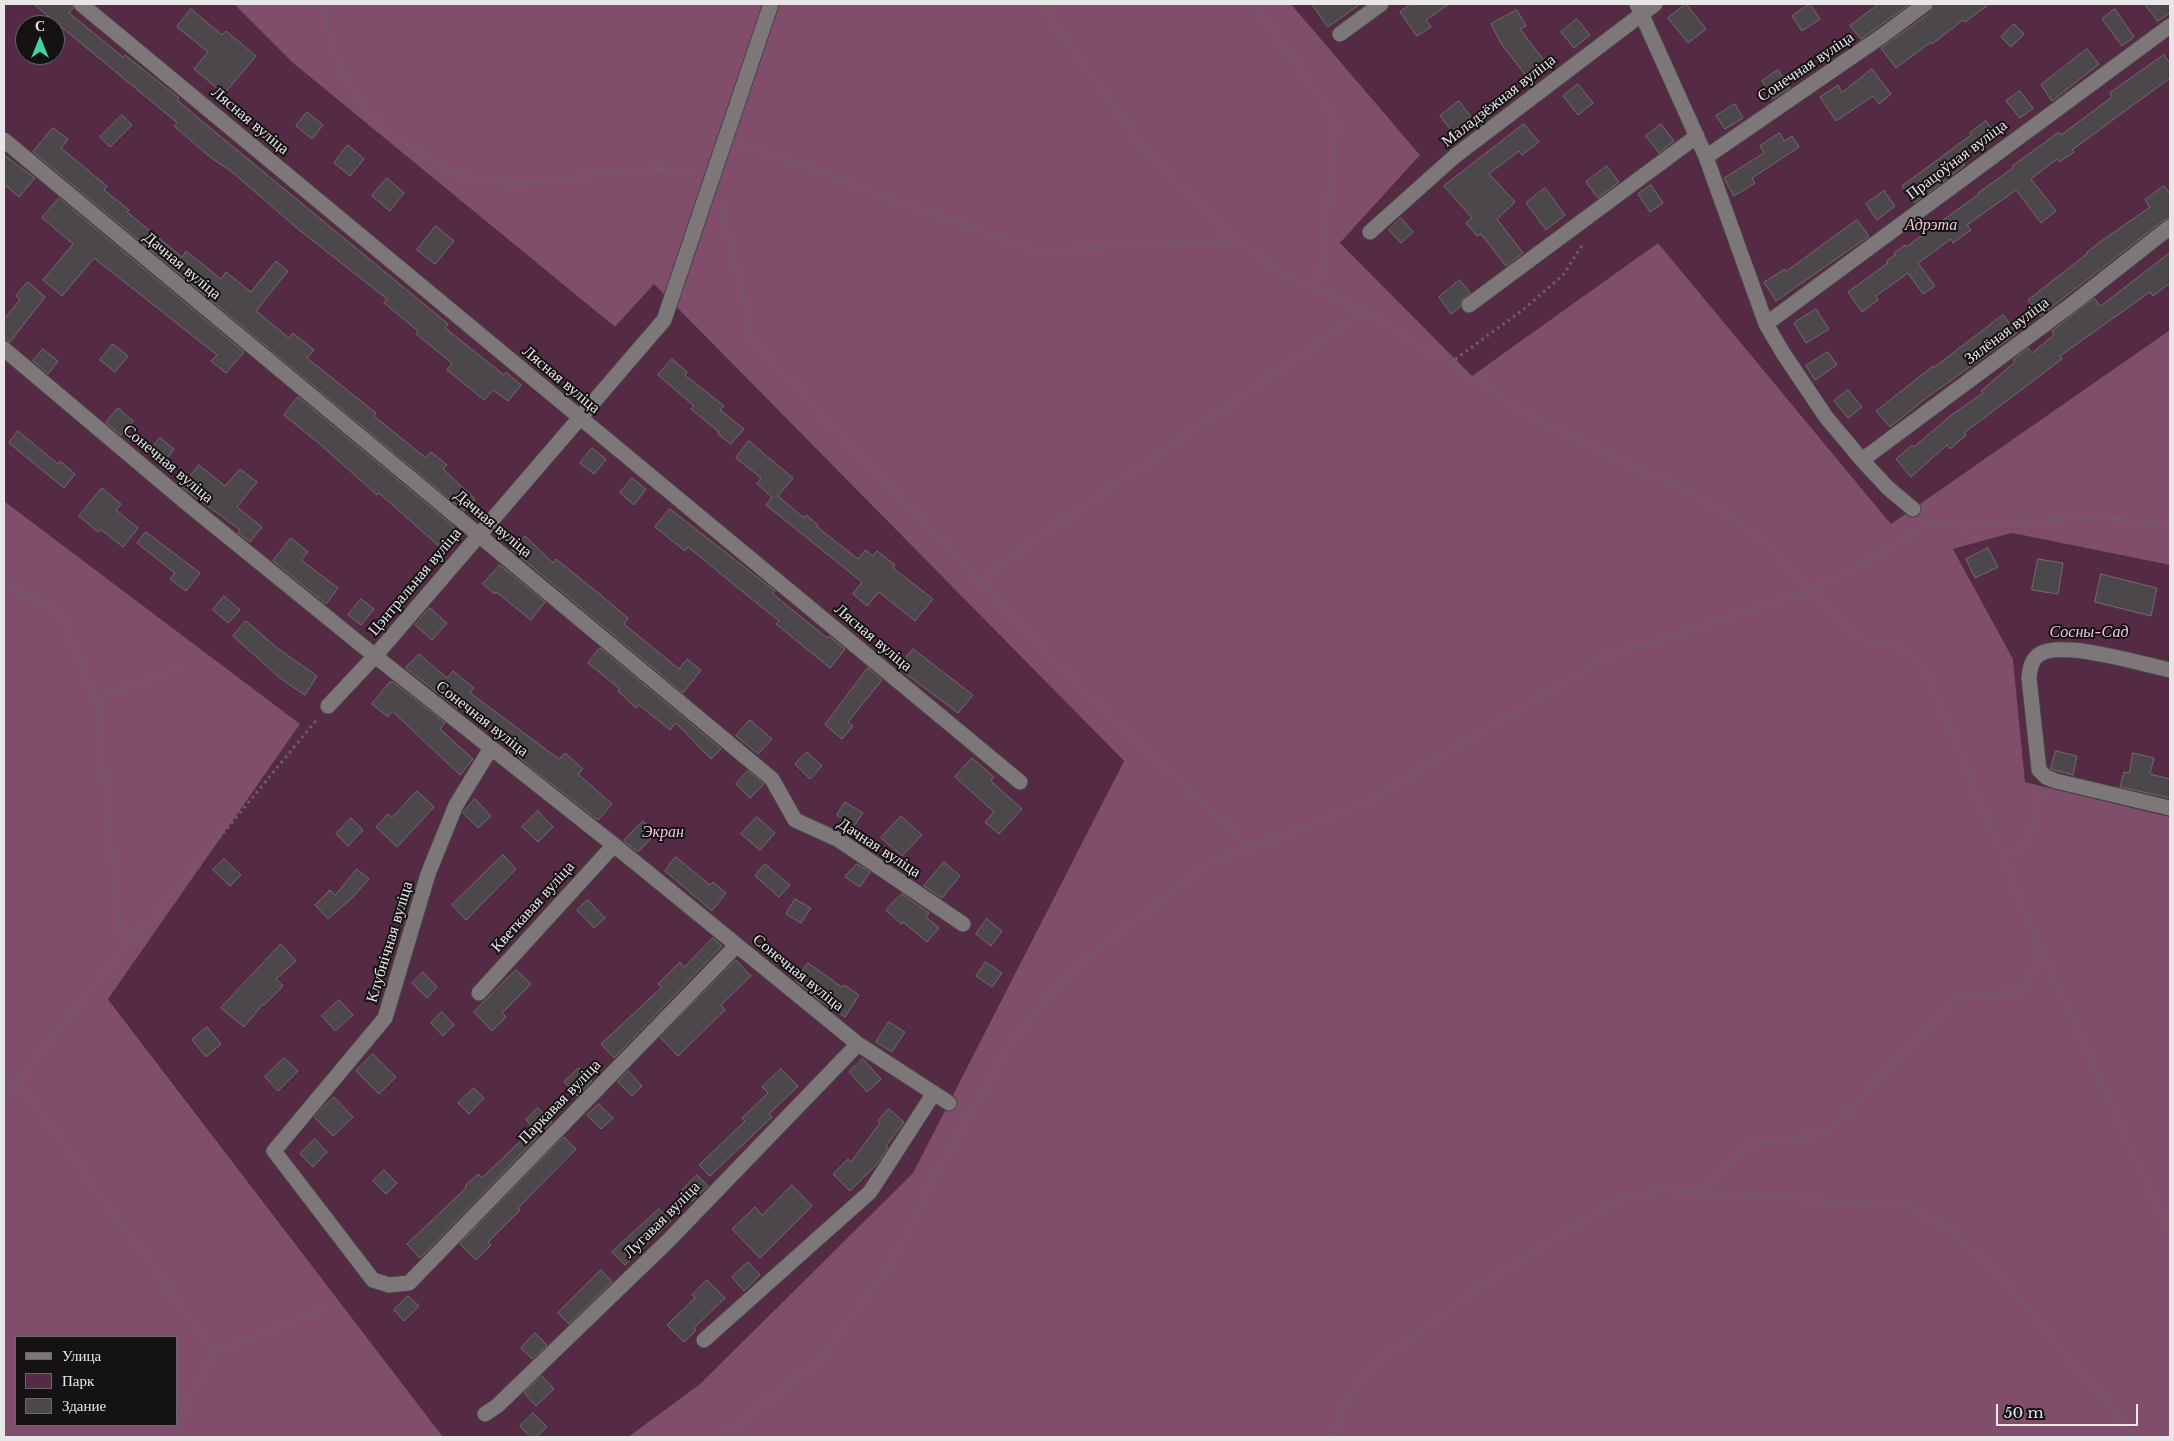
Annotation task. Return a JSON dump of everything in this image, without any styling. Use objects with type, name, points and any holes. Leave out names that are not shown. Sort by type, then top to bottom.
[{"type":"street","name":"Лясная вуліца","points":[[81,4],[1020,782]]},
{"type":"street","points":[[713,175],[771,4]]},
{"type":"street","points":[[1340,34],[1381,4]]},
{"type":"street","name":"Маладзёжная вуліца","points":[[1370,232],[1455,156],[1639,9],[1655,4]]},
{"type":"street","name":"Сонечная вуліца","points":[[1706,157],[1882,36],[1925,4]]},
{"type":"street","points":[[1639,9],[1706,157],[1766,324],[1826,417],[1888,488],[1913,509]]},
{"type":"street","name":"Працоўная вуліца","points":[[1766,324],[2170,26]]},
{"type":"street","points":[[1469,305],[1697,136]]},
{"type":"street","name":"Дачная вуліца","points":[[4,140],[772,779],[795,820],[839,840],[963,924]]},
{"type":"street","name":"Цэнтральная вуліца","points":[[328,706],[376,656],[478,534],[664,320],[713,175]]},
{"type":"street","name":"Зялёная вуліца","points":[[1862,460],[2070,305],[2170,227]]},
{"type":"street","name":"Сонечная вуліца","points":[[4,349],[189,505],[614,845],[858,1044],[949,1103]]},
{"type":"street","points":[[2170,670],[2070,649],[2051,650],[2039,654],[2031,664],[2030,671],[2039,770],[2046,777],[2170,808]]},
{"type":"street","points":[[2015,674],[2030,671]]},
{"type":"street","name":"Клубнічная вуліца","points":[[409,1283],[389,1284],[373,1280],[274,1151],[386,1018],[428,874],[456,805],[491,748]]},
{"type":"street","name":"Кветкавая вуліца","points":[[479,993],[614,845]]},
{"type":"street","name":"Паркавая вуліца","points":[[409,1283],[736,946]]},
{"type":"street","name":"Лугавая вуліца","points":[[485,1414],[497,1406],[668,1241],[858,1044]]},
{"type":"street","points":[[704,1340],[870,1192],[934,1093]]},
{"type":"path","points":[[319,4],[339,68],[364,106],[392,135],[440,166],[478,182],[517,184],[657,168],[713,175]]},
{"type":"path","points":[[1040,4],[1148,154],[1238,240],[1276,270],[1364,312],[1450,363],[1538,420],[1700,497],[1765,542],[1811,591],[1855,633],[1867,641],[1902,648],[1916,658],[1928,675],[2041,950],[2170,1234]]},
{"type":"path","points":[[1253,4],[1337,120],[1318,290]]},
{"type":"path","points":[[726,137],[1035,251],[1238,240]]},
{"type":"path","points":[[719,203],[753,342],[1075,682],[1250,848]]},
{"type":"path","points":[[1450,363],[1524,309],[1563,275],[1583,244]]},
{"type":"path","points":[[978,580],[1364,312]]},
{"type":"path","points":[[1913,509],[1932,522],[1962,528],[2067,519],[2110,519],[2170,526]]},
{"type":"path","points":[[721,1437],[821,1359],[900,1250],[938,1169],[1004,1053],[1069,972],[1202,867],[1362,805],[1611,654],[1811,591],[1878,555],[1932,522]]},
{"type":"path","points":[[4,587],[59,610],[96,700],[122,952]]},
{"type":"path","points":[[96,700],[178,667]]},
{"type":"path","points":[[4,1099],[85,995],[182,883],[328,706]]},
{"type":"path","points":[[2002,855],[2016,850],[2028,841],[2046,777]]},
{"type":"path","points":[[1700,1192],[1745,1145],[1828,1133],[1958,995],[2022,992],[2041,950]]},
{"type":"path","points":[[18,1082],[215,1352]]},
{"type":"path","points":[[1332,1437],[1344,1404],[1375,1364],[1506,1268],[1618,1198],[1658,1190],[1905,1206],[1945,1225],[1989,1264],[2097,1390],[2134,1437]]},
{"type":"path","points":[[178,1422],[215,1352],[330,1306]]},
{"type":"green space","name":"Экран","points":[[4,4],[234,4],[293,63],[615,327],[654,283],[1124,761],[913,1173],[700,1384],[628,1437],[443,1437],[108,998],[300,724],[4,501]]},
{"type":"green space","name":"Адрэта","points":[[1291,4],[2170,4],[2170,330],[1891,524],[1658,243],[1472,377],[1340,243],[1420,155]]},
{"type":"green space","name":"Сосны-Сад","points":[[2012,533],[2170,565],[2170,817],[2025,782],[2013,659],[1953,549]]},
{"type":"shaded area","points":[[234,4],[1291,4],[1420,155],[1340,243],[1472,376],[1658,243],[1891,524],[2170,330],[2170,565],[2012,533],[1953,549],[2013,659],[2025,782],[2170,817],[2170,1437],[628,1437],[700,1384],[913,1173],[1124,761],[654,284],[615,327],[293,63]]},
{"type":"shaded area","points":[[4,501],[300,724],[108,999],[443,1437],[4,1437]]},
{"type":"building","points":[[34,4],[72,4],[73,8],[69,13],[123,57],[125,55],[179,98],[177,100],[203,122],[448,324],[445,328],[504,375],[506,372],[521,385],[508,401],[493,390],[484,400],[447,370],[452,363],[416,334],[418,331],[384,303],[387,299],[298,229],[232,172],[210,157],[174,126],[177,123],[65,30],[65,15],[47,15]]},
{"type":"building","points":[[1312,4],[1360,4],[1328,27]]},
{"type":"building","points":[[1411,4],[1449,4],[1426,20],[1431,27],[1417,36],[1400,12]]},
{"type":"building","points":[[1686,4],[1706,29],[1688,43],[1668,18]]},
{"type":"building","points":[[1810,4],[1820,19],[1802,31],[1792,16]]},
{"type":"building","points":[[1879,4],[1910,4],[1861,39],[1850,26]]},
{"type":"building","points":[[1934,4],[1989,4],[1965,22],[1963,20],[1932,44],[1931,42],[1896,68],[1881,48],[1931,12]]},
{"type":"building","points":[[2145,4],[2170,4],[2170,13],[2158,21]]},
{"type":"building","points":[[191,9],[222,35],[226,31],[256,56],[224,94],[194,69],[208,52],[177,27]]},
{"type":"building","points":[[2115,9],[2134,37],[2122,46],[2102,19]]},
{"type":"building","points":[[1517,10],[1526,26],[1520,29],[1546,63],[1527,77],[1502,45],[1491,24]]},
{"type":"building","points":[[1577,19],[1590,35],[1574,48],[1561,32]]},
{"type":"building","points":[[2014,24],[2024,34],[2011,47],[2001,37]]},
{"type":"building","points":[[2087,49],[2099,64],[2052,101],[2041,85]]},
{"type":"building","points":[[2164,55],[2170,63],[2170,78],[2072,150],[2074,152],[2059,162],[2057,159],[2031,179],[2056,211],[2041,223],[2016,190],[1967,225],[1971,230],[1953,243],[1951,239],[1918,263],[1935,286],[1923,294],[1908,273],[1876,296],[1878,300],[1862,312],[1848,292],[1888,263],[1886,261],[1895,255],[1894,253],[1905,245],[1906,247],[1979,194],[2013,168],[2012,166],[2059,132],[2061,135],[2112,97],[2110,93]]},
{"type":"building","points":[[1872,69],[1891,94],[1879,104],[1873,96],[1836,121],[1820,97],[1838,85],[1842,92]]},
{"type":"building","points":[[1778,70],[1790,88],[1773,99],[1762,81]]},
{"type":"building","points":[[1578,84],[1593,103],[1578,115],[1563,96]]},
{"type":"building","points":[[2020,91],[2033,108],[2020,118],[2006,101]]},
{"type":"building","points":[[1459,101],[1471,117],[1452,132],[1440,116]]},
{"type":"building","points":[[1735,104],[1743,118],[1725,129],[1716,116]]},
{"type":"building","points":[[307,112],[323,125],[312,139],[296,126]]},
{"type":"building","points":[[122,115],[132,125],[110,147],[100,137]]},
{"type":"building","points":[[1986,121],[1998,137],[1915,203],[1902,186],[1971,135],[1970,133]]},
{"type":"building","points":[[1524,124],[1539,142],[1522,155],[1519,151],[1489,174],[1515,202],[1497,219],[1523,253],[1506,266],[1481,234],[1477,236],[1466,223],[1472,218],[1444,186]]},
{"type":"building","points":[[1661,124],[1674,141],[1659,153],[1646,136]]},
{"type":"building","points":[[53,128],[68,139],[61,148],[107,186],[104,190],[129,210],[127,212],[182,257],[186,251],[221,279],[226,272],[251,292],[276,261],[288,271],[256,311],[289,338],[293,333],[314,350],[307,358],[376,413],[374,416],[426,458],[431,452],[447,465],[443,469],[475,499],[464,511],[33,152]]},
{"type":"building","points":[[1780,133],[1784,141],[1792,136],[1799,147],[1752,178],[1755,183],[1734,196],[1724,178],[1764,153],[1760,146]]},
{"type":"building","points":[[348,145],[364,159],[350,176],[334,163]]},
{"type":"building","points":[[4,155],[35,178],[19,197],[4,184]]},
{"type":"building","points":[[1607,166],[1619,182],[1598,198],[1586,182]]},
{"type":"building","points":[[387,178],[404,193],[390,211],[372,196]]},
{"type":"building","points":[[1651,185],[1663,203],[1650,212],[1638,194]]},
{"type":"building","points":[[2164,186],[2170,194],[2170,218],[2164,220],[2040,316],[2028,300],[2100,242],[2150,207],[2145,200]]},
{"type":"building","points":[[1545,188],[1565,215],[1546,230],[1526,203]]},
{"type":"building","points":[[1884,191],[1895,206],[1877,220],[1866,204]]},
{"type":"building","points":[[59,198],[244,352],[226,373],[211,361],[217,355],[94,258],[62,296],[43,280],[73,244],[42,218]]},
{"type":"building","points":[[1401,218],[1413,232],[1401,243],[1389,230]]},
{"type":"building","points":[[1857,220],[1869,236],[1776,301],[1764,282],[1785,269],[1786,271]]},
{"type":"building","points":[[436,226],[454,241],[435,264],[417,250]]},
{"type":"building","points":[[2170,253],[2170,283],[2153,296],[2150,292],[2060,356],[2062,359],[1964,433],[1966,435],[1950,449],[1947,445],[1911,477],[1896,459],[1912,445],[1914,447],[1950,416],[1983,393],[1981,391],[2015,362],[2013,360],[2028,348],[2032,353],[2054,335],[2052,331],[2094,298],[2100,306]]},
{"type":"building","points":[[1460,280],[1470,293],[1461,301],[1460,307],[1451,314],[1439,297]]},
{"type":"building","points":[[28,282],[45,297],[10,342],[4,340],[4,319],[20,300],[16,296]]},
{"type":"building","points":[[1816,309],[1829,329],[1806,343],[1794,323]]},
{"type":"building","points":[[2003,315],[2017,333],[1925,399],[1890,427],[1876,411],[1933,366]]},
{"type":"building","points":[[113,344],[128,356],[115,372],[100,360]]},
{"type":"building","points":[[43,349],[58,361],[48,374],[33,361]]},
{"type":"building","points":[[1828,352],[1837,365],[1815,380],[1806,366]]},
{"type":"building","points":[[672,359],[687,372],[685,375],[724,406],[720,410],[744,429],[731,444],[691,409],[694,406],[658,375]]},
{"type":"building","points":[[1848,390],[1862,407],[1848,418],[1834,401]]},
{"type":"building","points":[[298,397],[451,524],[455,530],[441,548],[379,493],[377,495],[284,415]]},
{"type":"building","points":[[118,408],[133,421],[121,435],[106,423]]},
{"type":"building","points":[[18,431],[58,464],[60,461],[75,474],[64,488],[9,443]]},
{"type":"building","points":[[160,438],[174,449],[162,465],[148,453]]},
{"type":"building","points":[[749,441],[793,478],[778,496],[804,518],[806,515],[818,525],[817,527],[858,559],[865,550],[873,556],[877,551],[895,565],[893,568],[933,599],[915,621],[879,592],[867,606],[853,594],[862,582],[766,505],[772,497],[757,484],[761,478],[736,458]]},
{"type":"building","points":[[592,448],[606,459],[594,474],[580,463]]},
{"type":"building","points":[[199,465],[225,486],[240,469],[257,482],[237,507],[262,527],[250,542],[238,533],[240,530],[182,487]]},
{"type":"building","points":[[632,478],[646,489],[634,505],[620,493]]},
{"type":"building","points":[[102,488],[121,504],[116,510],[138,528],[123,547],[100,529],[98,532],[79,516]]},
{"type":"building","points":[[670,509],[775,591],[773,594],[827,638],[829,636],[845,649],[830,668],[776,624],[779,621],[688,547],[685,551],[655,527]]},
{"type":"building","points":[[146,532],[200,573],[186,591],[170,579],[175,573],[137,543]]},
{"type":"building","points":[[525,536],[553,563],[556,559],[628,618],[624,624],[679,669],[687,659],[701,670],[683,693],[512,550]]},
{"type":"building","points":[[291,538],[308,552],[301,560],[338,588],[326,604],[273,561]]},
{"type":"building","points":[[1988,548],[1998,567],[1975,578],[1966,559]]},
{"type":"building","points":[[2038,559],[2063,563],[2058,594],[2032,590]]},
{"type":"building","points":[[500,565],[545,602],[531,620],[483,584]]},
{"type":"building","points":[[2101,574],[2157,588],[2151,616],[2095,602]]},
{"type":"building","points":[[224,596],[240,610],[228,623],[213,610]]},
{"type":"building","points":[[361,599],[374,609],[361,625],[348,615]]},
{"type":"building","points":[[430,608],[447,623],[432,640],[415,625]]},
{"type":"building","points":[[246,621],[276,647],[317,676],[305,695],[281,679],[233,636]]},
{"type":"building","points":[[600,648],[721,749],[711,759],[676,723],[670,730],[639,705],[636,708],[618,691],[620,689],[588,663]]},
{"type":"building","points":[[913,649],[973,695],[958,713],[898,668]]},
{"type":"building","points":[[419,654],[447,678],[453,671],[474,688],[470,693],[559,759],[565,753],[583,769],[578,774],[612,804],[598,820],[531,768],[492,732],[458,709],[406,668]]},
{"type":"building","points":[[868,668],[882,680],[848,722],[853,726],[842,739],[825,725]]},
{"type":"building","points":[[390,682],[393,682],[445,723],[440,729],[473,759],[460,775],[392,711],[388,717],[372,704]]},
{"type":"building","points":[[750,720],[772,739],[758,754],[736,736]]},
{"type":"building","points":[[2056,751],[2077,756],[2073,775],[2051,769]]},
{"type":"building","points":[[807,752],[822,766],[810,779],[795,764]]},
{"type":"building","points":[[2133,753],[2154,758],[2150,774],[2170,779],[2170,798],[2120,787],[2124,772],[2129,773]]},
{"type":"building","points":[[972,758],[994,777],[991,781],[1022,809],[999,834],[985,822],[994,812],[955,777]]},
{"type":"building","points":[[748,771],[764,784],[750,798],[736,784]]},
{"type":"building","points":[[417,791],[434,807],[397,847],[376,827],[388,814],[392,817]]},
{"type":"building","points":[[475,799],[491,816],[478,828],[463,813]]},
{"type":"building","points":[[845,802],[863,813],[854,826],[837,815]]},
{"type":"building","points":[[538,811],[553,827],[538,842],[522,827]]},
{"type":"building","points":[[901,816],[922,835],[902,856],[881,838]]},
{"type":"building","points":[[757,817],[775,833],[760,850],[741,834]]},
{"type":"building","points":[[351,818],[363,830],[348,846],[336,834]]},
{"type":"building","points":[[643,821],[656,833],[638,852],[624,841]]},
{"type":"building","points":[[503,855],[516,869],[466,920],[452,905]]},
{"type":"building","points":[[676,857],[710,885],[713,882],[726,893],[712,911],[665,871]]},
{"type":"building","points":[[224,859],[241,875],[230,886],[213,870]]},
{"type":"building","points":[[944,862],[960,876],[942,898],[924,886]]},
{"type":"building","points":[[765,864],[790,885],[779,897],[755,876]]},
{"type":"building","points":[[857,864],[870,872],[860,887],[845,877]]},
{"type":"building","points":[[357,869],[369,879],[352,898],[328,919],[315,905],[330,890],[335,895]]},
{"type":"building","points":[[902,894],[929,913],[926,917],[939,928],[927,942],[903,922],[901,924],[886,910]]},
{"type":"building","points":[[795,899],[811,908],[801,923],[786,914]]},
{"type":"building","points":[[588,900],[605,918],[594,928],[577,910]]},
{"type":"building","points":[[987,919],[1002,931],[991,946],[976,934]]},
{"type":"building","points":[[713,938],[722,946],[614,1058],[601,1044],[662,987],[658,984],[680,962],[684,967]]},
{"type":"building","points":[[281,944],[296,961],[276,979],[283,986],[263,1004],[244,1027],[221,1008]]},
{"type":"building","points":[[736,960],[751,976],[721,1005],[725,1010],[678,1056],[660,1037]]},
{"type":"building","points":[[986,962],[1002,973],[992,987],[976,976]]},
{"type":"building","points":[[808,963],[842,987],[844,985],[859,995],[845,1017],[819,1000],[796,981]]},
{"type":"building","points":[[516,970],[531,984],[502,1013],[506,1017],[492,1031],[474,1012]]},
{"type":"building","points":[[423,972],[437,987],[427,998],[412,983]]},
{"type":"building","points":[[339,1000],[353,1015],[335,1031],[322,1016]]},
{"type":"building","points":[[442,1012],[454,1025],[443,1036],[431,1023]]},
{"type":"building","points":[[889,1022],[905,1032],[892,1052],[876,1042]]},
{"type":"building","points":[[207,1027],[221,1044],[206,1057],[192,1040]]},
{"type":"building","points":[[373,1054],[396,1077],[379,1094],[356,1071]]},
{"type":"building","points":[[284,1058],[298,1071],[278,1091],[265,1077]]},
{"type":"building","points":[[863,1059],[881,1079],[867,1092],[849,1072]]},
{"type":"building","points":[[579,1068],[592,1081],[577,1096],[564,1082]]},
{"type":"building","points":[[781,1069],[798,1086],[769,1114],[772,1117],[710,1176],[699,1165],[745,1121],[742,1118],[768,1093],[762,1087]]},
{"type":"building","points":[[628,1071],[642,1086],[632,1096],[618,1082]]},
{"type":"building","points":[[474,1088],[484,1098],[469,1114],[458,1103]]},
{"type":"building","points":[[334,1097],[353,1117],[333,1136],[314,1117]]},
{"type":"building","points":[[599,1104],[613,1118],[601,1129],[587,1115]]},
{"type":"building","points":[[538,1108],[552,1122],[420,1258],[407,1244],[466,1188],[465,1186],[478,1174],[482,1178],[534,1128],[526,1120]]},
{"type":"building","points":[[889,1109],[904,1122],[886,1146],[888,1148],[876,1165],[850,1191],[833,1174],[848,1159],[851,1162],[880,1123],[878,1121]]},
{"type":"building","points":[[564,1137],[576,1149],[518,1208],[520,1210],[488,1242],[491,1245],[476,1260],[460,1244]]},
{"type":"building","points":[[315,1139],[327,1152],[313,1167],[300,1154]]},
{"type":"building","points":[[384,1170],[397,1183],[386,1194],[373,1181]]},
{"type":"building","points":[[697,1175],[708,1186],[692,1201],[682,1190]]},
{"type":"building","points":[[792,1185],[812,1206],[760,1258],[732,1229],[755,1207],[762,1215]]},
{"type":"building","points":[[659,1209],[671,1221],[625,1265],[612,1252]]},
{"type":"building","points":[[748,1262],[760,1275],[744,1291],[732,1277]]},
{"type":"building","points":[[601,1270],[612,1282],[569,1324],[558,1313]]},
{"type":"building","points":[[707,1280],[725,1298],[694,1328],[696,1330],[684,1342],[667,1325],[695,1298],[692,1295]]},
{"type":"building","points":[[408,1296],[419,1306],[404,1321],[394,1310]]},
{"type":"building","points":[[535,1333],[547,1345],[532,1359],[521,1348]]},
{"type":"building","points":[[542,1376],[554,1389],[536,1406],[524,1393]]},
{"type":"building","points":[[533,1413],[547,1427],[536,1437],[530,1437],[520,1426]]}]
